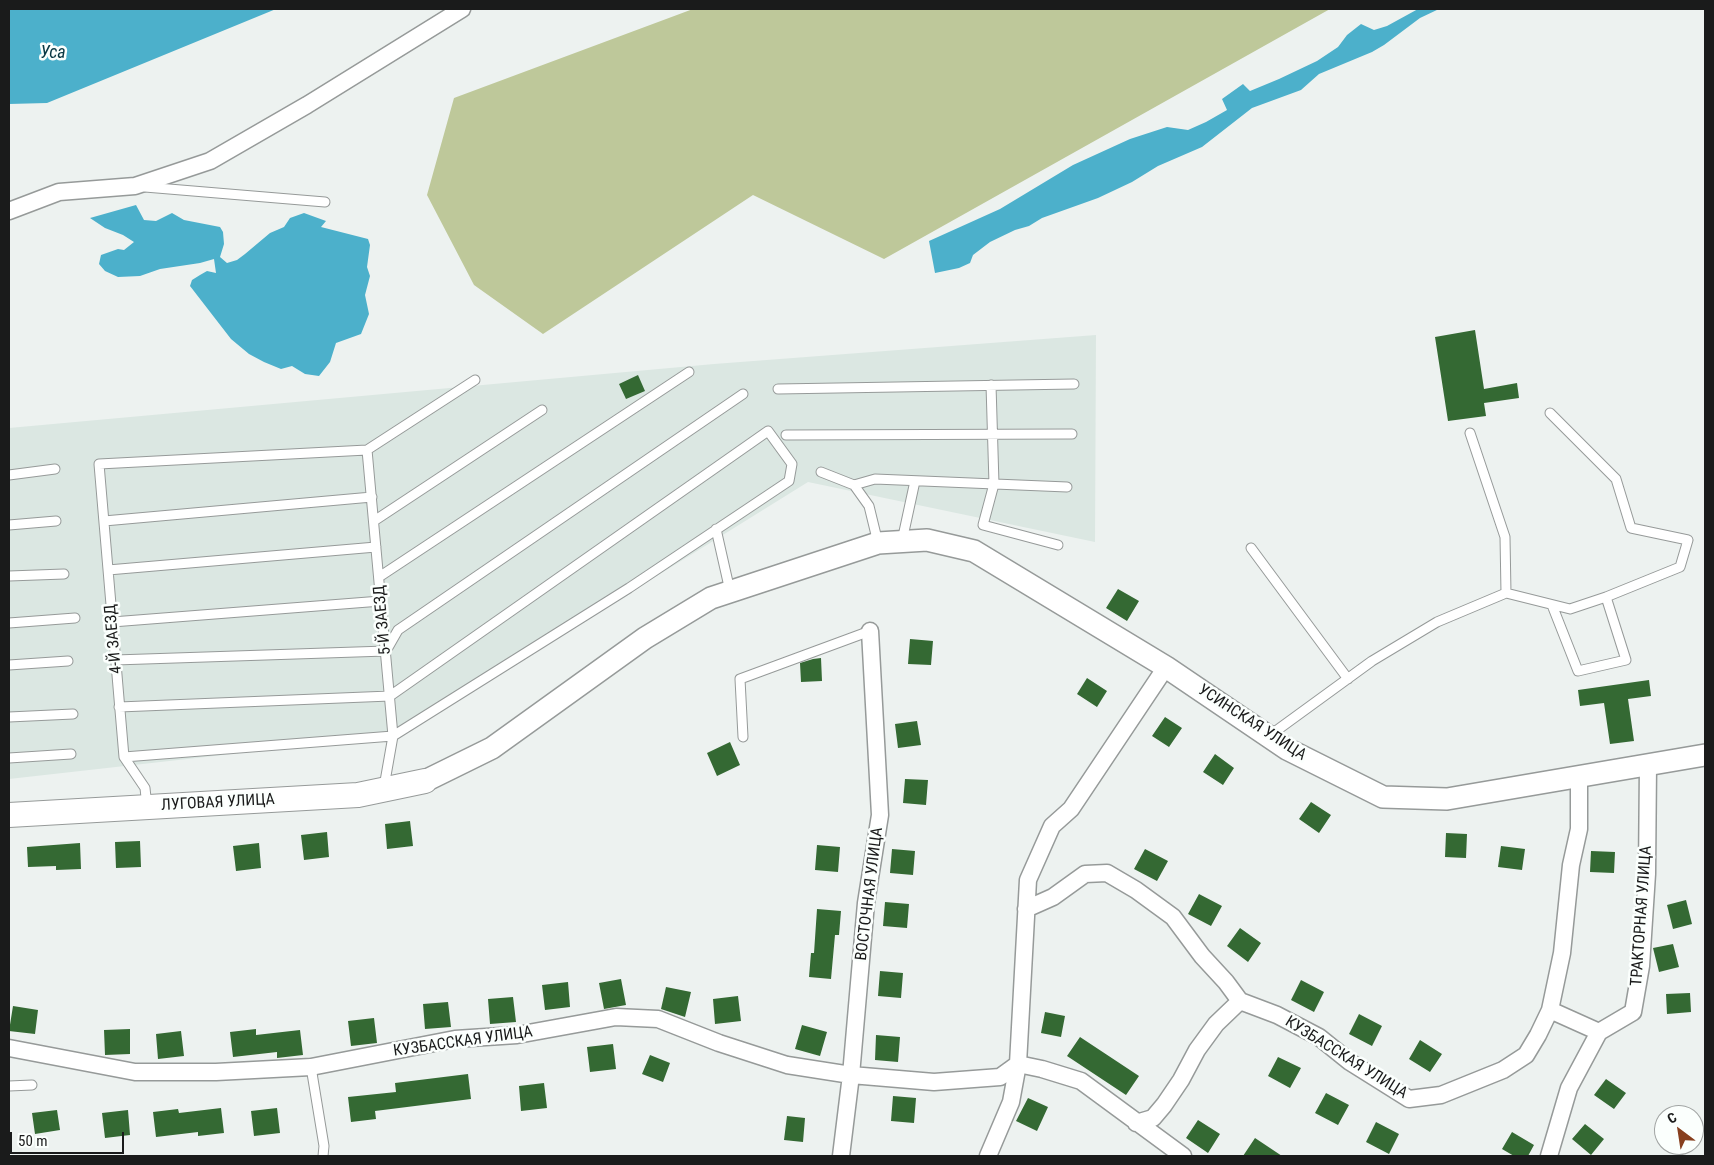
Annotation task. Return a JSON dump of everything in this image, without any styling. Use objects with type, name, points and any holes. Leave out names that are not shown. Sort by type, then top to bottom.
[{"type":"main road","name":"ЛУГОВАЯ УЛИЦА","points":[[9,815],[358,795],[426,781]]},
{"type":"street","points":[[9,211],[59,192],[135,186],[210,162],[307,105],[462,9]]},
{"type":"street","name":"УСИНСКАЯ УЛИЦА","points":[[426,781],[492,748],[644,638],[711,598],[878,543],[927,540],[974,551],[1166,667],[1288,749],[1383,797],[1447,799],[1705,755]]},
{"type":"street","name":"ВОСТОЧНАЯ УЛИЦА","points":[[841,1156],[851,1075],[866,903],[880,815],[870,631]]},
{"type":"street","points":[[988,1156],[1011,1102],[1018,1064],[1028,880],[1052,826],[1072,809],[1166,667]]},
{"type":"street","name":"ТРАКТОРНАЯ УЛИЦА","points":[[1599,1032],[1633,1012],[1641,966],[1647,874],[1648,765]]},
{"type":"street","name":"КУЗБАССКАЯ УЛИЦА","points":[[1240,1001],[1277,1015],[1319,1037],[1350,1062],[1410,1100],[1440,1095],[1504,1070],[1526,1055],[1550,1010],[1562,953],[1571,865],[1579,829],[1579,777]]},
{"type":"street","points":[[1026,909],[1053,897],[1085,874],[1106,873],[1136,890],[1173,917],[1202,956],[1226,982],[1240,1001],[1216,1024],[1197,1050],[1181,1080],[1153,1118],[1136,1123]]},
{"type":"street","points":[[1550,1010],[1599,1032],[1569,1088],[1550,1156]]},
{"type":"street","name":"КУЗБАССКАЯ УЛИЦА","points":[[9,1048],[135,1072],[216,1072],[311,1066],[455,1039],[516,1035],[616,1017],[658,1018],[719,1043],[787,1065],[851,1075],[934,1082],[1000,1077],[1018,1064]]},
{"type":"street","points":[[1018,1064],[1081,1081],[1183,1156]]},
{"type":"lane","points":[[135,186],[325,202]]},
{"type":"lane","points":[[379,577],[689,372]]},
{"type":"lane","points":[[368,450],[475,380]]},
{"type":"lane","points":[[778,389],[1074,384]]},
{"type":"lane","points":[[991,386],[994,484],[983,524],[1058,546]]},
{"type":"lane","points":[[115,660],[386,651],[398,630],[743,394]]},
{"type":"lane","points":[[374,521],[542,410]]},
{"type":"lane","points":[[1269,736],[1372,661],[1437,622],[1506,594],[1570,609],[1680,568],[1688,540],[1631,528],[1616,478],[1550,413]]},
{"type":"lane","points":[[119,708],[390,696],[768,431],[792,464],[789,481],[629,588],[393,736],[124,757]]},
{"type":"lane","points":[[1470,433],[1505,537],[1506,594]]},
{"type":"lane","points":[[786,435],[1072,434]]},
{"type":"lane","name":"5-Й ЗАЕЗД","points":[[368,450],[393,736],[384,790]]},
{"type":"lane","name":"4-Й ЗАЕЗД","points":[[147,807],[146,788],[124,757],[99,464],[368,450]]},
{"type":"lane","points":[[9,475],[55,469]]},
{"type":"lane","points":[[821,472],[854,486],[869,506],[878,543]]},
{"type":"lane","points":[[854,486],[875,479],[1067,488]]},
{"type":"lane","points":[[902,542],[915,481]]},
{"type":"lane","points":[[104,521],[372,497]]},
{"type":"lane","points":[[9,524],[56,521]]},
{"type":"lane","points":[[716,529],[730,592]]},
{"type":"lane","points":[[108,570],[376,547]]},
{"type":"lane","points":[[1251,548],[1348,679]]},
{"type":"lane","points":[[9,576],[64,574]]},
{"type":"lane","points":[[1552,605],[1578,671],[1626,660],[1606,597]]},
{"type":"lane","points":[[112,622],[381,601]]},
{"type":"lane","points":[[9,623],[75,618]]},
{"type":"lane","points":[[743,737],[740,679],[870,631]]},
{"type":"lane","points":[[9,664],[68,661]]},
{"type":"lane","points":[[9,717],[72,714]]},
{"type":"lane","points":[[9,758],[71,754]]},
{"type":"lane","points":[[311,1066],[324,1146],[323,1156]]},
{"type":"lane","points":[[9,1086],[32,1085]]},
{"type":"shaded area","points":[[1096,335],[1095,542],[808,482],[401,735],[9,779],[9,428],[714,364]]},
{"type":"green space","points":[[693,9],[1330,9],[884,259],[753,195],[543,334],[474,285],[427,195],[454,98]]},
{"type":"water","name":"Уса","points":[[9,9],[276,9],[47,103],[9,104]]},
{"type":"water","points":[[1418,9],[1439,9],[1420,18],[1372,52],[1319,74],[1301,90],[1252,108],[1202,147],[1158,166],[1132,182],[1098,198],[1042,218],[1029,226],[1015,230],[990,242],[973,255],[970,263],[959,268],[935,273],[929,241],[1000,209],[1073,165],[1130,139],[1167,127],[1188,130],[1206,122],[1227,110],[1222,99],[1243,84],[1250,91],[1279,79],[1317,61],[1338,47],[1347,35],[1361,24],[1374,30],[1387,26]]},
{"type":"water","points":[[136,205],[144,220],[156,221],[172,213],[184,220],[220,227],[223,232],[224,244],[220,257],[227,263],[237,260],[270,233],[284,227],[290,218],[304,213],[326,221],[321,227],[368,239],[370,245],[367,267],[370,276],[365,295],[369,314],[361,334],[336,343],[330,362],[319,376],[305,374],[292,366],[281,369],[249,354],[231,339],[190,286],[192,280],[207,271],[216,273],[214,259],[160,269],[140,276],[118,277],[105,271],[99,264],[101,255],[118,249],[124,250],[134,242],[123,235],[105,228],[90,218]]},
{"type":"building","points":[[1475,330],[1484,389],[1517,383],[1519,398],[1484,403],[1486,416],[1448,421],[1435,337]]},
{"type":"building","points":[[638,375],[645,391],[626,399],[619,384]]},
{"type":"building","points":[[1118,589],[1139,601],[1127,621],[1106,608]]},
{"type":"building","points":[[910,639],[933,641],[931,665],[908,664]]},
{"type":"building","points":[[821,658],[822,681],[801,682],[800,663]]},
{"type":"building","points":[[1087,678],[1107,691],[1097,707],[1077,694]]},
{"type":"building","points":[[1649,680],[1651,696],[1628,699],[1634,741],[1610,744],[1604,703],[1580,706],[1578,690]]},
{"type":"building","points":[[1165,717],[1182,728],[1169,747],[1152,736]]},
{"type":"building","points":[[917,721],[921,745],[898,748],[895,724]]},
{"type":"building","points":[[730,742],[740,765],[717,776],[707,753]]},
{"type":"building","points":[[1215,754],[1234,768],[1223,785],[1203,772]]},
{"type":"building","points":[[905,779],[928,780],[926,805],[903,803]]},
{"type":"building","points":[[1311,802],[1331,815],[1319,833],[1299,819]]},
{"type":"building","points":[[410,821],[413,846],[387,849],[385,824]]},
{"type":"building","points":[[327,832],[329,857],[304,860],[301,835]]},
{"type":"building","points":[[1446,833],[1467,834],[1466,858],[1445,857]]},
{"type":"building","points":[[140,841],[141,867],[116,868],[115,842]]},
{"type":"building","points":[[80,843],[81,869],[56,870],[56,866],[28,867],[27,847]]},
{"type":"building","points":[[259,843],[261,868],[236,871],[233,846]]},
{"type":"building","points":[[817,845],[840,847],[838,872],[815,870]]},
{"type":"building","points":[[1501,846],[1525,849],[1522,870],[1498,867]]},
{"type":"building","points":[[892,849],[915,851],[913,875],[890,873]]},
{"type":"building","points":[[1145,849],[1168,861],[1157,881],[1134,869]]},
{"type":"building","points":[[1591,851],[1615,852],[1614,873],[1590,872]]},
{"type":"building","points":[[1199,894],[1222,906],[1211,926],[1188,914]]},
{"type":"building","points":[[1686,900],[1692,924],[1673,929],[1667,905]]},
{"type":"building","points":[[885,902],[909,904],[907,928],[883,926]]},
{"type":"building","points":[[817,909],[841,911],[839,935],[835,935],[831,979],[809,977],[811,953],[814,953]]},
{"type":"building","points":[[1240,928],[1261,943],[1248,962],[1227,946]]},
{"type":"building","points":[[1673,944],[1679,967],[1659,972],[1653,948]]},
{"type":"building","points":[[880,971],[903,973],[901,998],[878,996]]},
{"type":"building","points":[[621,979],[626,1005],[604,1009],[599,983]]},
{"type":"building","points":[[1301,980],[1324,992],[1314,1012],[1291,1000]]},
{"type":"building","points":[[568,982],[570,1007],[545,1010],[542,985]]},
{"type":"building","points":[[666,987],[691,992],[685,1017],[661,1009]]},
{"type":"building","points":[[1690,993],[1691,1012],[1667,1014],[1666,994]]},
{"type":"building","points":[[738,996],[741,1021],[715,1024],[713,999]]},
{"type":"building","points":[[513,997],[516,1022],[490,1024],[488,999]]},
{"type":"building","points":[[448,1002],[451,1027],[425,1029],[423,1004]]},
{"type":"building","points":[[13,1006],[38,1010],[35,1034],[9,1031]]},
{"type":"building","points":[[1045,1012],[1065,1016],[1061,1037],[1041,1033]]},
{"type":"building","points":[[1359,1014],[1382,1026],[1372,1046],[1349,1034]]},
{"type":"building","points":[[374,1018],[377,1043],[351,1046],[348,1021]]},
{"type":"building","points":[[802,1025],[827,1032],[820,1056],[795,1049]]},
{"type":"building","points":[[130,1029],[130,1054],[105,1055],[104,1030]]},
{"type":"building","points":[[256,1029],[256,1035],[300,1030],[303,1055],[277,1058],[277,1052],[233,1057],[230,1032]]},
{"type":"building","points":[[181,1031],[184,1056],[158,1059],[156,1034]]},
{"type":"building","points":[[876,1035],[900,1037],[898,1062],[875,1060]]},
{"type":"building","points":[[1080,1037],[1139,1076],[1126,1095],[1067,1056]]},
{"type":"building","points":[[1420,1040],[1442,1054],[1430,1072],[1409,1059]]},
{"type":"building","points":[[613,1044],[616,1069],[590,1072],[587,1047]]},
{"type":"building","points":[[650,1055],[670,1063],[663,1082],[642,1074]]},
{"type":"building","points":[[1278,1057],[1301,1068],[1290,1088],[1268,1076]]},
{"type":"building","points":[[468,1074],[471,1099],[375,1111],[376,1119],[351,1122],[348,1097],[396,1092],[395,1083]]},
{"type":"building","points":[[1606,1079],[1626,1093],[1614,1109],[1594,1095]]},
{"type":"building","points":[[544,1083],[547,1108],[521,1111],[519,1086]]},
{"type":"building","points":[[1326,1093],[1349,1105],[1338,1125],[1315,1113]]},
{"type":"building","points":[[893,1096],[916,1098],[914,1123],[891,1121]]},
{"type":"building","points":[[1028,1098],[1048,1107],[1037,1131],[1016,1121]]},
{"type":"building","points":[[221,1108],[224,1133],[198,1136],[198,1132],[156,1137],[153,1112],[178,1109],[179,1113]]},
{"type":"building","points":[[277,1108],[280,1133],[254,1136],[251,1111]]},
{"type":"building","points":[[57,1110],[60,1130],[35,1134],[32,1113]]},
{"type":"building","points":[[128,1110],[130,1135],[105,1138],[102,1113]]},
{"type":"building","points":[[787,1116],[805,1118],[803,1142],[784,1140]]},
{"type":"building","points":[[1198,1120],[1220,1134],[1208,1153],[1186,1138]]},
{"type":"building","points":[[1376,1122],[1399,1134],[1389,1154],[1366,1142]]},
{"type":"building","points":[[1585,1124],[1604,1139],[1591,1155],[1572,1139]]},
{"type":"building","points":[[1512,1132],[1534,1145],[1528,1156],[1514,1156],[1502,1149]]},
{"type":"building","points":[[1255,1138],[1282,1156],[1243,1156]]}]
